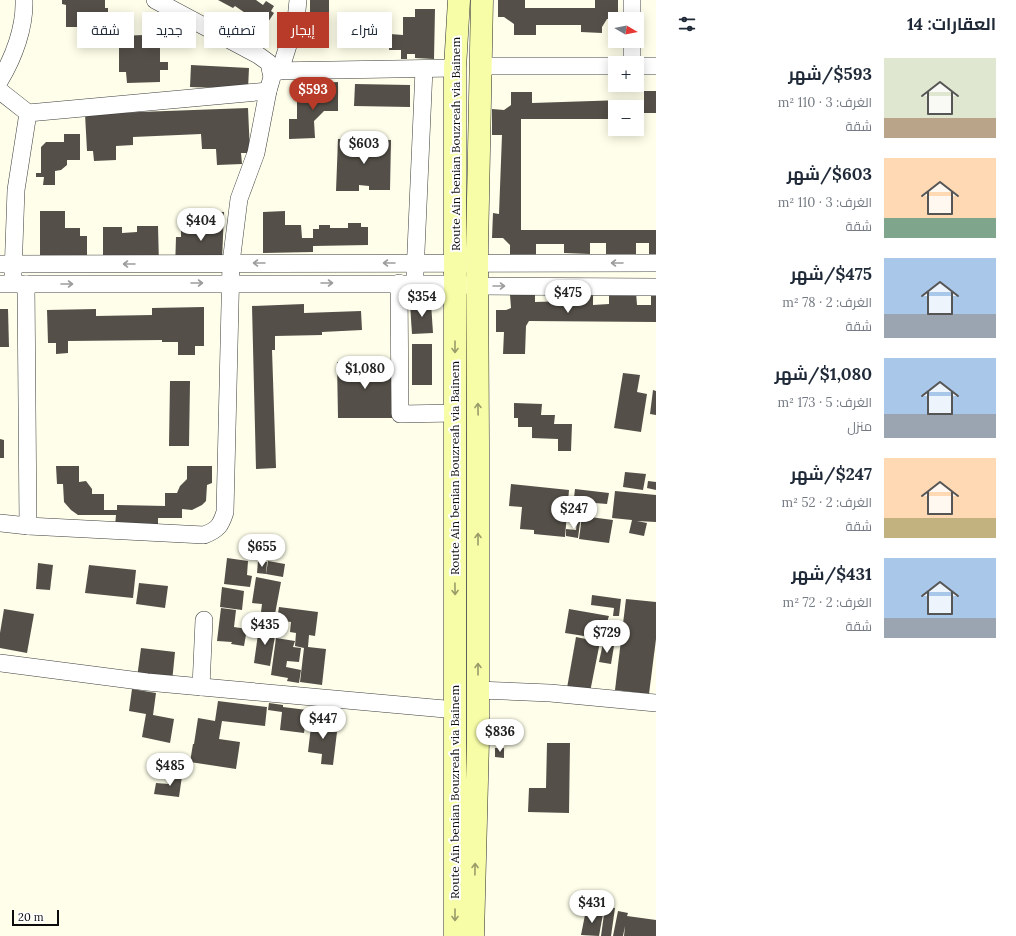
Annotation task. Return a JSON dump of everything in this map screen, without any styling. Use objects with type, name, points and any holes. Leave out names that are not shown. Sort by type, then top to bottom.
[{"type":"main road","name":"Route Ain benian Bouzreah via Bainem","points":[[455,936],[455,68],[459,0]]},
{"type":"main road","name":"Route Ain benian Bouzreah via Bainem","points":[[473,936],[478,741],[477,264],[479,66],[482,0]]},
{"type":"street","points":[[0,80],[8,67],[18,39],[25,11],[24,0]]},
{"type":"street","points":[[154,0],[258,55],[269,63],[276,71],[455,68]]},
{"type":"street","points":[[0,523],[28,526],[204,535],[214,531],[222,522],[225,512],[231,263],[239,199],[256,153],[272,77],[276,71],[296,20],[298,0]]},
{"type":"street","points":[[632,0],[632,12]]},
{"type":"street","points":[[479,66],[608,66]]},
{"type":"street","points":[[644,66],[656,66]]},
{"type":"street","points":[[424,68],[415,263],[407,284],[400,414],[456,413]]},
{"type":"street","points":[[0,91],[28,113],[268,91]]},
{"type":"street","points":[[28,113],[16,190],[7,264],[13,284],[28,526]]},
{"type":"street","points":[[13,284],[407,284],[455,273],[477,264],[656,262]]},
{"type":"street","points":[[7,264],[415,263],[455,273],[477,286],[656,287]]},
{"type":"street","points":[[46,264],[47,284]]},
{"type":"street","points":[[201,687],[204,620]]},
{"type":"street","points":[[0,663],[147,682],[456,710]]},
{"type":"street","points":[[478,690],[543,693],[656,703]]},
{"type":"building","points":[[62,0],[105,0],[105,8],[108,8],[108,12],[77,12],[77,27],[66,27],[66,5],[62,4]]},
{"type":"building","points":[[218,0],[256,0],[263,5],[266,1],[274,6],[271,11],[274,13],[269,20],[269,12],[244,12],[235,6],[233,8]]},
{"type":"building","points":[[310,0],[329,0],[329,12],[310,12]]},
{"type":"building","points":[[498,0],[525,0],[525,8],[595,8],[595,0],[618,0],[618,12],[608,12],[608,19],[602,27],[602,33],[581,32],[581,25],[536,25],[536,35],[514,35],[514,24],[504,17],[498,17]]},
{"type":"building","points":[[415,9],[435,9],[434,59],[415,58],[415,54],[407,54],[407,59],[401,59],[401,50],[389,50],[389,48],[392,48],[392,34],[403,35],[403,17],[415,17]]},
{"type":"building","points":[[134,35],[142,35],[142,48],[160,48],[160,62],[168,62],[168,70],[160,70],[160,82],[127,83],[126,72],[119,72],[119,48],[134,48]]},
{"type":"building","points":[[191,65],[249,68],[248,89],[190,87]]},
{"type":"building","points":[[338,82],[338,111],[324,111],[314,121],[315,138],[289,139],[289,119],[297,119],[297,102],[304,94],[321,94],[321,83]]},
{"type":"building","points":[[355,84],[410,85],[410,107],[354,106]]},
{"type":"building","points":[[656,91],[656,113],[644,113],[644,92]]},
{"type":"building","points":[[511,92],[532,92],[532,103],[608,100],[608,119],[521,119],[521,230],[656,230],[656,254],[649,254],[649,243],[636,243],[636,254],[606,254],[606,243],[590,243],[590,254],[564,253],[564,244],[536,244],[536,255],[510,255],[510,245],[503,238],[492,238],[493,213],[499,214],[502,135],[492,135],[492,109],[504,110],[511,105]]},
{"type":"building","points":[[248,108],[250,153],[241,153],[242,164],[217,165],[216,149],[202,149],[201,134],[133,137],[133,145],[116,146],[116,160],[94,161],[93,151],[87,151],[85,114]]},
{"type":"building","points":[[64,134],[80,134],[80,160],[67,160],[67,165],[61,170],[55,171],[55,185],[43,185],[44,177],[36,177],[36,173],[41,173],[41,147],[46,142],[64,142]]},
{"type":"building","points":[[338,139],[391,140],[390,190],[369,190],[369,186],[359,185],[359,191],[336,191]]},
{"type":"building","points":[[40,211],[65,211],[65,228],[80,228],[80,236],[87,236],[87,268],[40,269]]},
{"type":"building","points":[[198,211],[224,212],[222,261],[175,270],[176,237],[181,237],[181,229],[197,229]]},
{"type":"building","points":[[285,211],[285,225],[301,225],[302,238],[313,238],[313,229],[319,229],[319,225],[330,225],[330,228],[348,228],[348,223],[361,223],[361,227],[368,227],[368,245],[313,246],[313,252],[263,253],[263,212]]},
{"type":"building","points":[[137,226],[158,226],[159,264],[103,265],[103,227],[122,227],[122,233],[137,232]]},
{"type":"building","points":[[636,292],[637,305],[651,305],[651,293],[656,292],[656,322],[529,321],[526,326],[525,354],[503,354],[504,332],[496,332],[496,310],[506,310],[511,308],[510,295],[535,295],[535,302],[567,301],[567,294],[593,293],[593,305],[609,304],[609,293]]},
{"type":"building","points":[[431,303],[433,333],[412,334],[410,304]]},
{"type":"building","points":[[304,304],[304,313],[361,311],[362,330],[322,332],[322,335],[275,336],[275,350],[272,350],[276,468],[256,469],[252,306]]},
{"type":"building","points":[[204,307],[204,346],[195,346],[195,355],[178,355],[178,342],[162,342],[162,340],[68,341],[68,353],[56,354],[56,343],[48,343],[47,310],[96,309],[96,316],[152,315],[152,308]]},
{"type":"building","points":[[0,309],[8,309],[9,347],[0,347]]},
{"type":"building","points":[[412,344],[432,344],[432,385],[412,385]]},
{"type":"building","points":[[337,362],[393,362],[393,418],[338,418]]},
{"type":"building","points":[[623,373],[640,375],[637,392],[647,394],[641,432],[614,428]]},
{"type":"building","points":[[170,381],[190,381],[189,446],[169,446]]},
{"type":"building","points":[[653,390],[656,391],[656,415],[650,414]]},
{"type":"building","points":[[514,403],[542,404],[541,415],[555,415],[554,424],[572,424],[571,451],[558,451],[558,439],[532,438],[532,427],[518,427],[518,418],[514,418]]},
{"type":"building","points":[[0,439],[4,440],[4,458],[0,458]]},
{"type":"building","points":[[56,466],[79,466],[79,482],[86,481],[92,489],[92,494],[104,494],[104,510],[117,510],[117,505],[165,506],[165,493],[177,493],[180,486],[187,479],[187,466],[212,466],[212,483],[207,485],[206,501],[202,505],[192,510],[182,509],[182,518],[158,518],[158,527],[115,526],[116,515],[78,515],[71,510],[64,502],[63,484],[57,484]]},
{"type":"building","points":[[625,472],[646,474],[643,490],[623,487]]},
{"type":"building","points":[[648,481],[656,482],[656,490],[647,488]]},
{"type":"building","points":[[511,484],[569,490],[565,537],[534,534],[534,530],[520,529],[522,507],[509,506]]},
{"type":"building","points":[[575,489],[609,493],[607,504],[595,503],[594,509],[573,506]]},
{"type":"building","points":[[615,491],[656,495],[656,522],[637,521],[647,523],[644,536],[629,533],[632,520],[612,518]]},
{"type":"building","points":[[578,514],[581,515],[578,538],[566,536],[566,529],[576,530]]},
{"type":"building","points":[[582,516],[613,520],[609,543],[579,539]]},
{"type":"building","points":[[227,558],[248,561],[247,575],[252,576],[250,587],[224,584]]},
{"type":"building","points":[[258,561],[267,562],[266,574],[257,573]]},
{"type":"building","points":[[268,561],[285,564],[283,577],[266,574]]},
{"type":"building","points":[[38,563],[53,565],[50,590],[36,589]]},
{"type":"building","points":[[89,565],[136,570],[133,598],[85,593]]},
{"type":"building","points":[[256,577],[281,582],[275,614],[261,612],[262,604],[252,603]]},
{"type":"building","points":[[139,583],[168,586],[165,608],[136,604]]},
{"type":"building","points":[[222,587],[244,591],[242,610],[220,607]]},
{"type":"building","points":[[592,595],[621,599],[619,616],[613,616],[614,608],[591,605]]},
{"type":"building","points":[[626,599],[656,602],[656,639],[649,694],[615,690]]},
{"type":"building","points":[[279,607],[318,612],[315,636],[309,635],[308,647],[326,649],[322,685],[300,682],[304,648],[295,646],[296,633],[290,632],[291,622],[277,620]]},
{"type":"building","points":[[221,608],[236,610],[234,627],[247,629],[244,646],[231,644],[232,642],[217,641]]},
{"type":"building","points":[[4,609],[34,614],[27,653],[0,648],[0,633]]},
{"type":"building","points":[[569,609],[609,616],[607,622],[617,624],[615,636],[604,635],[603,639],[565,633]]},
{"type":"building","points":[[262,614],[276,617],[273,628],[259,625]]},
{"type":"building","points":[[259,627],[276,630],[270,666],[254,663]]},
{"type":"building","points":[[576,637],[600,642],[590,692],[567,688]]},
{"type":"building","points":[[276,638],[295,641],[293,647],[301,648],[299,662],[287,661],[286,667],[301,670],[299,683],[287,681],[288,678],[271,675]]},
{"type":"building","points":[[603,643],[614,646],[611,664],[599,662]]},
{"type":"building","points":[[141,648],[175,652],[172,682],[137,678]]},
{"type":"building","points":[[132,689],[156,693],[153,715],[174,719],[170,743],[142,737],[146,714],[129,711]]},
{"type":"building","points":[[218,701],[267,707],[265,726],[222,721],[219,739],[240,742],[236,769],[190,762],[198,718],[215,721]]},
{"type":"building","points":[[269,703],[283,705],[283,707],[307,710],[304,733],[280,730],[282,712],[268,710]]},
{"type":"building","points":[[312,718],[331,720],[330,731],[337,732],[333,765],[321,764],[322,754],[308,752]]},
{"type":"building","points":[[547,743],[570,743],[569,813],[528,812],[529,788],[546,788]]},
{"type":"building","points":[[495,748],[504,748],[504,758],[495,757]]},
{"type":"building","points":[[171,775],[182,776],[179,797],[154,794],[156,783],[169,784]]},
{"type":"building","points":[[605,907],[615,908],[611,936],[601,936]]},
{"type":"building","points":[[586,910],[603,914],[599,936],[581,935]]},
{"type":"building","points":[[618,911],[628,913],[627,916],[656,920],[656,936],[624,936],[625,926],[623,936],[613,936]]}]
